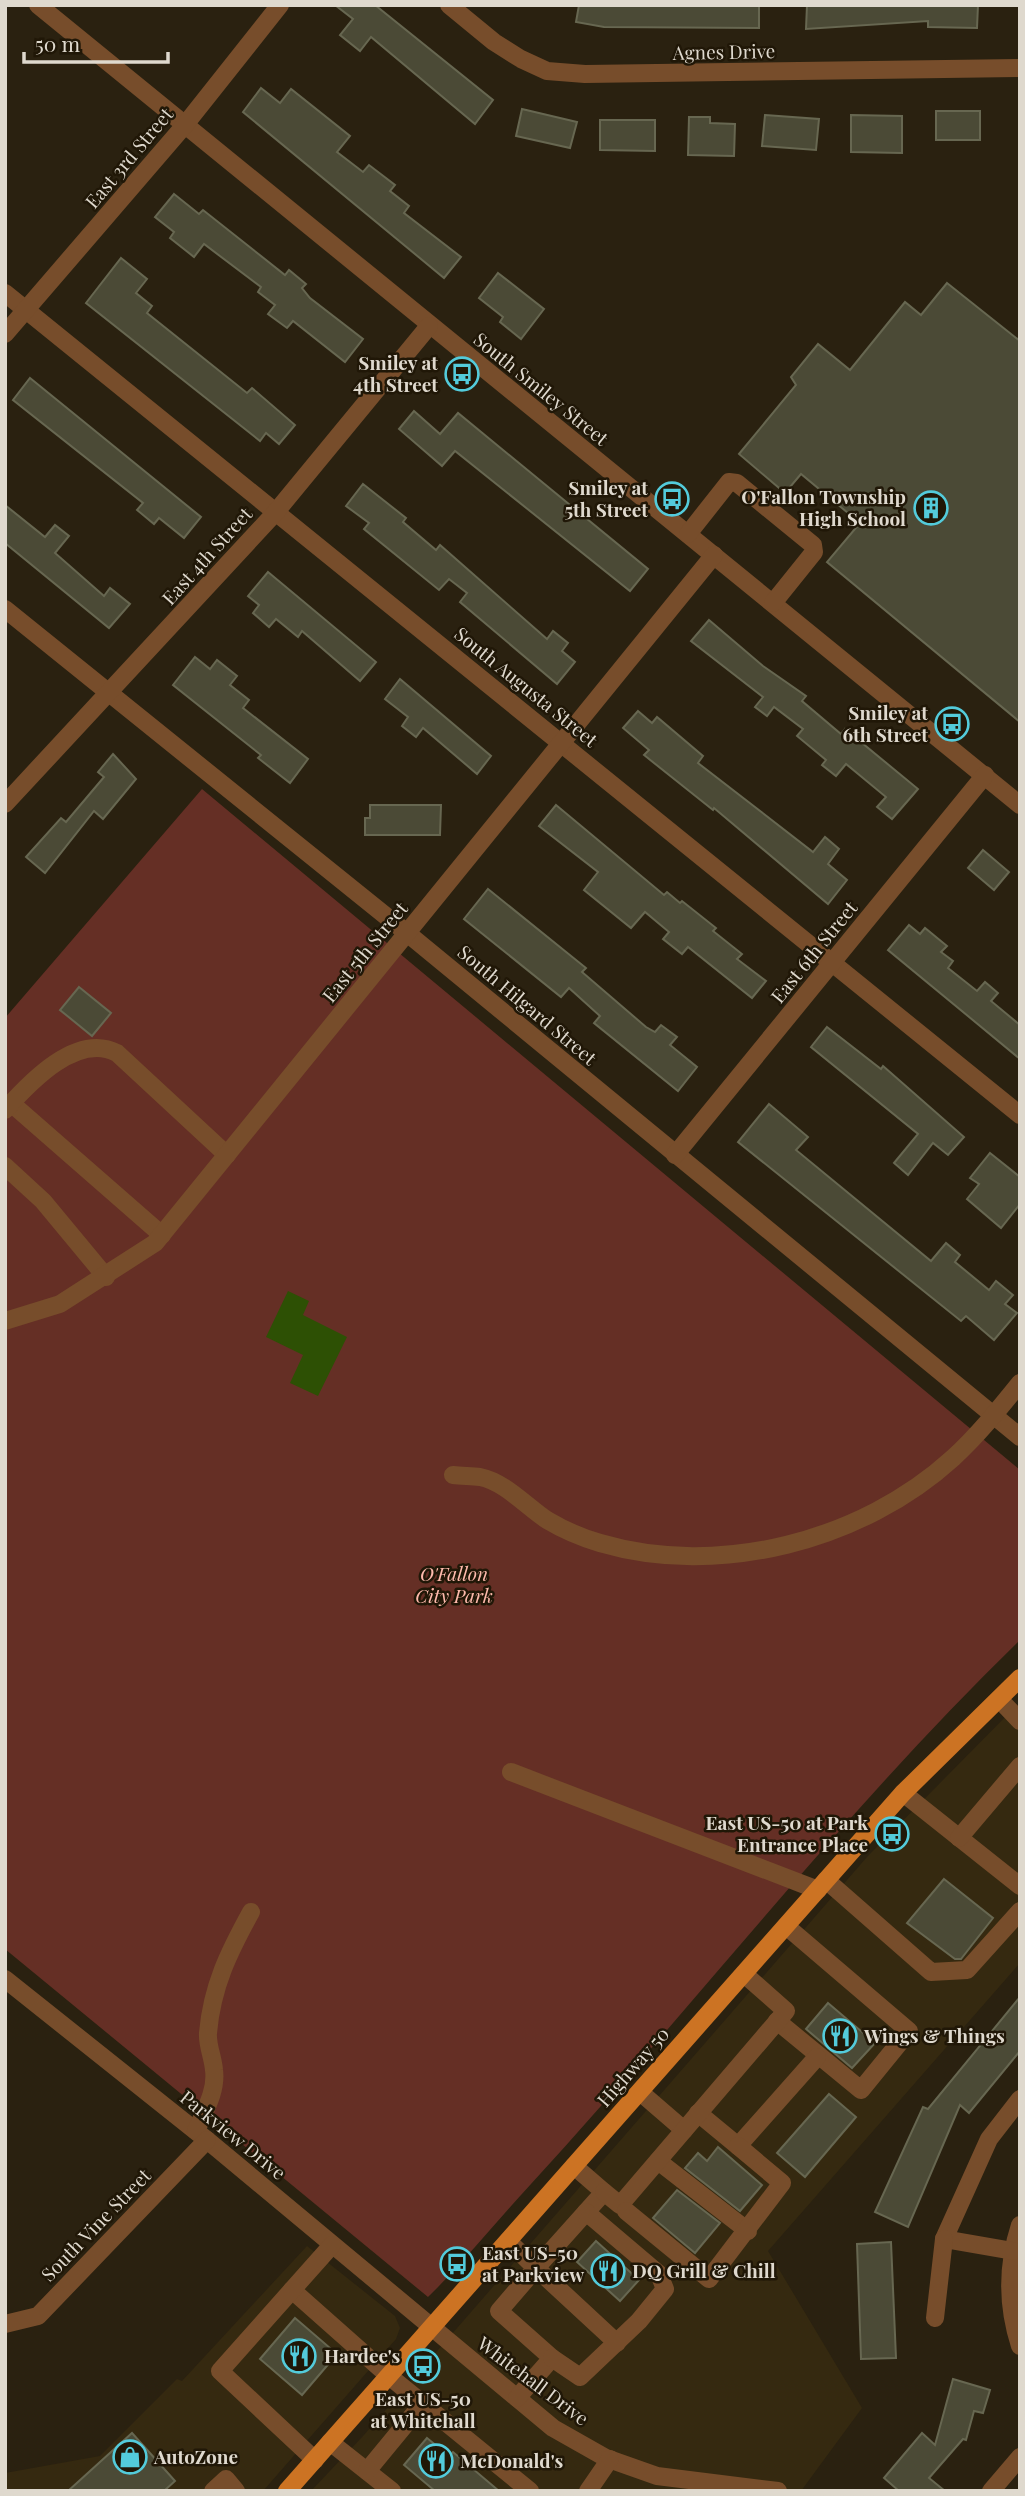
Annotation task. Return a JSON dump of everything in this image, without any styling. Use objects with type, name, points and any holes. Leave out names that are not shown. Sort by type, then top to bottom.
[{"type":"main road","name":"Highway 50","points":[[294,2488],[330,2442],[903,1793],[1020,1678]]},
{"type":"street","name":"South Smiley Street","points":[[38,5],[1020,805]]},
{"type":"street","name":"East 3rd Street","points":[[5,334],[184,126],[280,5]]},
{"type":"street","name":"Agnes Drive","points":[[449,5],[494,42],[547,71],[585,75],[1020,68]]},
{"type":"street","name":"South Augusta Street","points":[[5,293],[1020,1115]]},
{"type":"street","name":"East 4th Street","points":[[5,804],[110,694],[275,513],[429,326]]},
{"type":"street","points":[[688,534],[729,482],[737,483],[813,545],[814,552],[773,603]]},
{"type":"street","name":"East 5th Street","points":[[5,1321],[60,1304],[106,1277],[155,1243],[714,555]]},
{"type":"street","name":"South Hilgard Street","points":[[5,609],[407,933],[1020,1437]]},
{"type":"street","name":"East 6th Street","points":[[675,1155],[985,775]]},
{"type":"street","points":[[162,1235],[8,1106],[38,1075],[58,1062],[97,1046],[106,1048],[117,1053],[227,1155]]},
{"type":"street","points":[[5,1166],[43,1200],[106,1277]]},
{"type":"street","points":[[453,1475],[482,1477],[549,1521],[600,1543],[656,1554],[711,1557],[775,1548],[849,1524],[901,1496],[951,1459],[994,1416],[1020,1382]]},
{"type":"street","points":[[999,1699],[1020,1721]]},
{"type":"street","points":[[959,1838],[1020,1766]]},
{"type":"street","points":[[512,1772],[822,1885],[931,1972],[967,1970],[1020,1911]]},
{"type":"street","points":[[903,1793],[1020,1886]]},
{"type":"street","name":"South Vine Street","points":[[5,2324],[38,2316],[201,2135],[213,2091],[215,2071],[207,2037],[213,1993],[225,1959],[251,1912]]},
{"type":"street","points":[[777,2021],[817,2057],[861,2090],[909,2031],[786,1926]]},
{"type":"street","points":[[623,2208],[658,2161],[786,2011],[744,1974]]},
{"type":"street","name":"Parkview Drive","points":[[5,1979],[201,2135],[431,2328]]},
{"type":"street","points":[[738,2146],[817,2057]]},
{"type":"street","points":[[640,2092],[684,2130]]},
{"type":"street","points":[[935,2318],[944,2239],[989,2139],[1020,2099]]},
{"type":"street","points":[[574,2166],[709,2279],[748,2231],[751,2220],[782,2183],[698,2113]]},
{"type":"street","points":[[658,2161],[748,2231]]},
{"type":"street","points":[[591,2216],[659,2274],[665,2289],[619,2341],[580,2377],[552,2358],[499,2311],[536,2268],[591,2216],[604,2192]]},
{"type":"street","points":[[1020,2225],[1013,2251],[1010,2298],[1020,2346]]},
{"type":"street","points":[[944,2239],[1013,2251]]},
{"type":"street","points":[[508,2241],[619,2341]]},
{"type":"street","points":[[315,2460],[220,2371],[332,2245]]},
{"type":"street","points":[[292,2290],[389,2376],[530,2491]]},
{"type":"street","name":"Whitehall Drive","points":[[431,2328],[553,2428],[610,2459],[657,2476],[767,2490]]},
{"type":"street","points":[[517,2398],[552,2358]]},
{"type":"street","points":[[367,2471],[423,2403]]},
{"type":"street","points":[[330,2442],[392,2491]]},
{"type":"street","points":[[991,2491],[1020,2457]]},
{"type":"street","points":[[588,2491],[610,2459]]},
{"type":"street","points":[[213,2491],[226,2479],[236,2491]]},
{"type":"shaded area","points":[[288,1291],[309,1301],[303,1315],[347,1337],[318,1396],[290,1383],[303,1355],[266,1337]]},
{"type":"shaded area","points":[[1020,1702],[1020,1963],[768,2251],[862,2408],[801,2491],[311,2491],[364,2435],[867,1857]]},
{"type":"shaded area","points":[[307,2246],[395,2316],[400,2328],[396,2339],[263,2491],[5,2491],[5,2473],[100,2456],[177,2379],[182,2381]]},
{"type":"green space","name":"O'Fallon City Park","points":[[202,789],[1020,1470],[1020,1640],[893,1771],[592,2116],[428,2297],[5,1949],[5,1018]]},
{"type":"building","points":[[335,5],[375,5],[493,100],[475,124],[371,37],[360,51],[340,35],[353,19]]},
{"type":"building","points":[[579,5],[759,5],[759,28],[604,27],[576,22]]},
{"type":"building","points":[[807,5],[978,5],[977,28],[928,27],[928,21],[806,29]]},
{"type":"building","points":[[261,88],[280,103],[291,89],[350,136],[337,152],[363,172],[369,165],[395,185],[390,191],[409,206],[404,213],[461,257],[444,278],[243,112]]},
{"type":"building","points":[[522,109],[577,122],[570,148],[516,136]]},
{"type":"building","points":[[936,111],[980,111],[980,140],[936,140]]},
{"type":"building","points":[[765,115],[819,119],[816,150],[762,146]]},
{"type":"building","points":[[851,115],[902,116],[902,153],[851,152]]},
{"type":"building","points":[[689,117],[710,117],[710,123],[735,124],[734,156],[688,155]]},
{"type":"building","points":[[600,120],[655,120],[655,151],[600,150]]},
{"type":"building","points":[[174,194],[199,214],[203,210],[285,275],[289,270],[306,284],[302,288],[310,298],[363,339],[345,362],[293,321],[287,328],[268,314],[275,305],[258,292],[261,287],[204,244],[194,257],[170,238],[174,232],[155,217]]},
{"type":"building","points":[[121,258],[147,279],[136,293],[152,306],[147,313],[247,393],[252,388],[295,425],[279,444],[266,433],[260,441],[86,303]]},
{"type":"building","points":[[498,273],[544,309],[521,339],[500,322],[503,317],[479,298]]},
{"type":"building","name":"O'Fallon Township High School","points":[[947,283],[1020,341],[1020,722],[827,562],[860,523],[801,474],[785,493],[739,454],[796,385],[791,377],[818,344],[850,370],[905,302],[921,315]]},
{"type":"building","points":[[30,378],[201,517],[184,538],[159,518],[154,524],[137,510],[143,503],[13,400]]},
{"type":"building","points":[[414,411],[440,434],[458,413],[648,569],[630,591],[455,451],[442,466],[399,429]]},
{"type":"building","points":[[363,484],[406,518],[403,522],[436,550],[440,545],[547,639],[553,631],[568,643],[562,651],[575,662],[557,684],[460,602],[467,593],[449,579],[439,590],[364,529],[369,523],[346,506]]},
{"type":"building","points":[[5,505],[45,537],[55,525],[69,536],[55,553],[104,596],[110,588],[130,604],[109,628],[5,543]]},
{"type":"building","points":[[268,572],[376,662],[360,681],[302,631],[298,637],[276,619],[269,627],[253,613],[259,605],[248,596]]},
{"type":"building","points":[[709,620],[763,666],[806,696],[802,701],[841,734],[845,729],[918,789],[892,819],[877,807],[886,797],[846,764],[836,776],[822,765],[826,760],[797,736],[803,729],[774,707],[767,716],[755,707],[763,697],[691,641]]},
{"type":"building","points":[[195,657],[210,669],[217,660],[237,676],[230,685],[249,700],[243,708],[308,759],[290,783],[258,758],[261,755],[173,685]]},
{"type":"building","points":[[400,679],[491,756],[477,774],[423,728],[416,737],[402,726],[408,717],[385,699]]},
{"type":"building","points":[[638,711],[652,723],[657,717],[703,756],[698,763],[813,852],[825,837],[839,849],[828,864],[847,880],[828,904],[714,808],[713,810],[644,755],[649,750],[623,728]]},
{"type":"building","points":[[113,754],[136,779],[103,819],[94,811],[45,873],[26,857],[61,818],[66,822],[104,777],[98,772]]},
{"type":"building","points":[[370,805],[441,805],[440,835],[365,835],[365,818],[370,818]]},
{"type":"building","points":[[556,805],[664,895],[667,892],[680,903],[682,901],[716,928],[713,931],[742,954],[737,959],[766,981],[752,998],[688,947],[682,954],[663,939],[669,932],[645,912],[631,928],[584,890],[598,872],[539,826]]},
{"type":"building","points":[[983,850],[1009,872],[994,890],[968,868]]},
{"type":"building","points":[[488,889],[586,968],[582,972],[646,1027],[655,1032],[661,1025],[677,1037],[670,1045],[697,1067],[678,1091],[594,1023],[600,1016],[569,988],[561,997],[464,919]]},
{"type":"building","points":[[909,925],[920,934],[925,928],[947,946],[941,952],[953,961],[948,968],[977,991],[985,982],[998,993],[991,1001],[1020,1025],[1020,1059],[888,950]]},
{"type":"building","points":[[79,987],[111,1013],[92,1036],[60,1010]]},
{"type":"building","points":[[827,1027],[881,1069],[883,1066],[964,1137],[948,1155],[933,1143],[908,1175],[894,1163],[918,1134],[811,1047]]},
{"type":"building","points":[[769,1104],[808,1137],[796,1150],[931,1261],[946,1243],[960,1255],[955,1262],[989,1290],[996,1281],[1013,1295],[1005,1304],[1017,1313],[994,1340],[966,1316],[961,1321],[738,1142]]},
{"type":"building","points":[[990,1153],[1020,1177],[1020,1204],[1001,1228],[967,1199],[979,1184],[970,1178]]},
{"type":"building","points":[[944,1879],[993,1918],[961,1959],[955,1959],[907,1923]]},
{"type":"building","points":[[1020,1997],[1020,2051],[969,2113],[960,2105],[908,2227],[875,2212],[923,2107],[928,2109]]},
{"type":"building","name":"Wings & Things","points":[[828,2003],[875,2043],[852,2068],[806,2029]]},
{"type":"building","points":[[829,2094],[856,2117],[805,2177],[777,2153]]},
{"type":"building","points":[[718,2147],[762,2185],[740,2211],[685,2168],[698,2153],[707,2161]]},
{"type":"building","points":[[677,2190],[720,2223],[695,2253],[653,2218]]},
{"type":"building","name":"DQ Grill & Chill","points":[[596,2241],[639,2280],[620,2301],[577,2262]]},
{"type":"building","points":[[891,2242],[896,2358],[861,2359],[857,2244]]},
{"type":"building","name":"Hardee's","points":[[295,2318],[337,2354],[302,2395],[260,2359]]},
{"type":"building","points":[[953,2379],[990,2390],[983,2413],[974,2411],[966,2440],[963,2439],[929,2478],[945,2491],[899,2491],[884,2478],[922,2433],[935,2445]]},
{"type":"building","name":"AutoZone","points":[[132,2433],[175,2481],[164,2491],[68,2491]]},
{"type":"building","name":"McDonald's","points":[[427,2438],[449,2456],[453,2452],[499,2491],[435,2491],[404,2465]]},
{"type":"place","name":"Smiley at 4th Street","points":[[462,374]]},
{"type":"place","name":"Smiley at 5th Street","points":[[672,499]]},
{"type":"place","name":"O'Fallon Township High School","points":[[931,508]]},
{"type":"place","name":"Smiley at 6th Street","points":[[952,724]]},
{"type":"place","name":"East US-50 at Park Entrance Place","points":[[892,1834]]},
{"type":"place","name":"Wings & Things","points":[[840,2036]]},
{"type":"place","name":"East US-50 at Parkview","points":[[457,2264]]},
{"type":"place","name":"DQ Grill & Chill","points":[[608,2271]]},
{"type":"place","name":"Hardee's","points":[[299,2356]]},
{"type":"place","name":"East US-50 at Whitehall","points":[[423,2366]]},
{"type":"place","name":"AutoZone","points":[[130,2457]]},
{"type":"place","name":"McDonald's","points":[[436,2461]]}]
